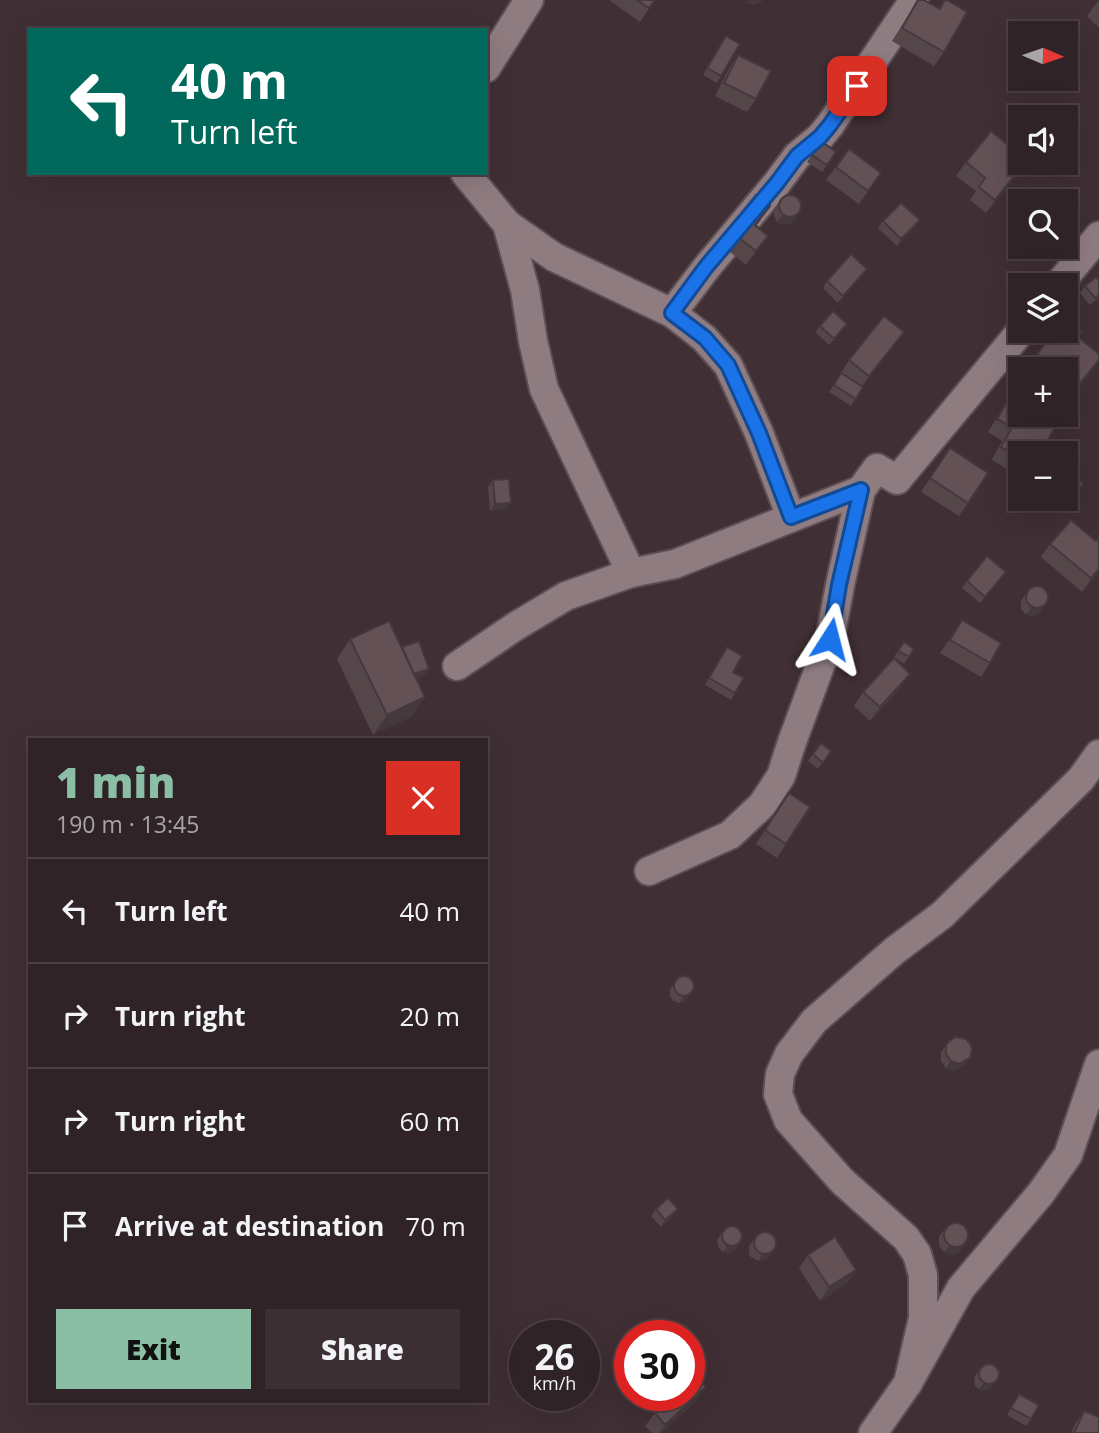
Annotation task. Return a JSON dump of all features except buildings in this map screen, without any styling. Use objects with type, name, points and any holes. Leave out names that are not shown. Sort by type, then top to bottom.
[{"type":"street","points":[[488,65],[529,0]]},
{"type":"street","points":[[672,313],[797,156],[830,125],[914,0]]},
{"type":"street","points":[[467,175],[507,224],[554,257],[672,313],[705,338],[728,365],[791,517]]},
{"type":"street","points":[[507,224],[525,290],[544,389],[632,573]]},
{"type":"street","points":[[1068,273],[1099,236]]},
{"type":"street","points":[[649,871],[730,835],[762,804],[781,776],[830,639],[839,585],[861,490],[877,468],[897,481],[1011,343]]},
{"type":"street","points":[[457,666],[516,625],[566,596],[632,573],[675,564],[861,490]]},
{"type":"street","points":[[908,1383],[923,1318],[923,1275],[916,1254],[906,1238],[842,1181],[789,1120],[778,1094],[780,1074],[789,1054],[814,1021],[894,951],[942,915],[1080,779],[1099,754]]},
{"type":"street","points":[[873,1433],[908,1383],[961,1288],[1041,1193],[1068,1155],[1099,1064]]},
{"type":"route","points":[[830,639],[839,585],[861,490],[791,517],[759,433],[728,365],[705,338],[672,313],[797,156],[830,125],[857,86]]}]
